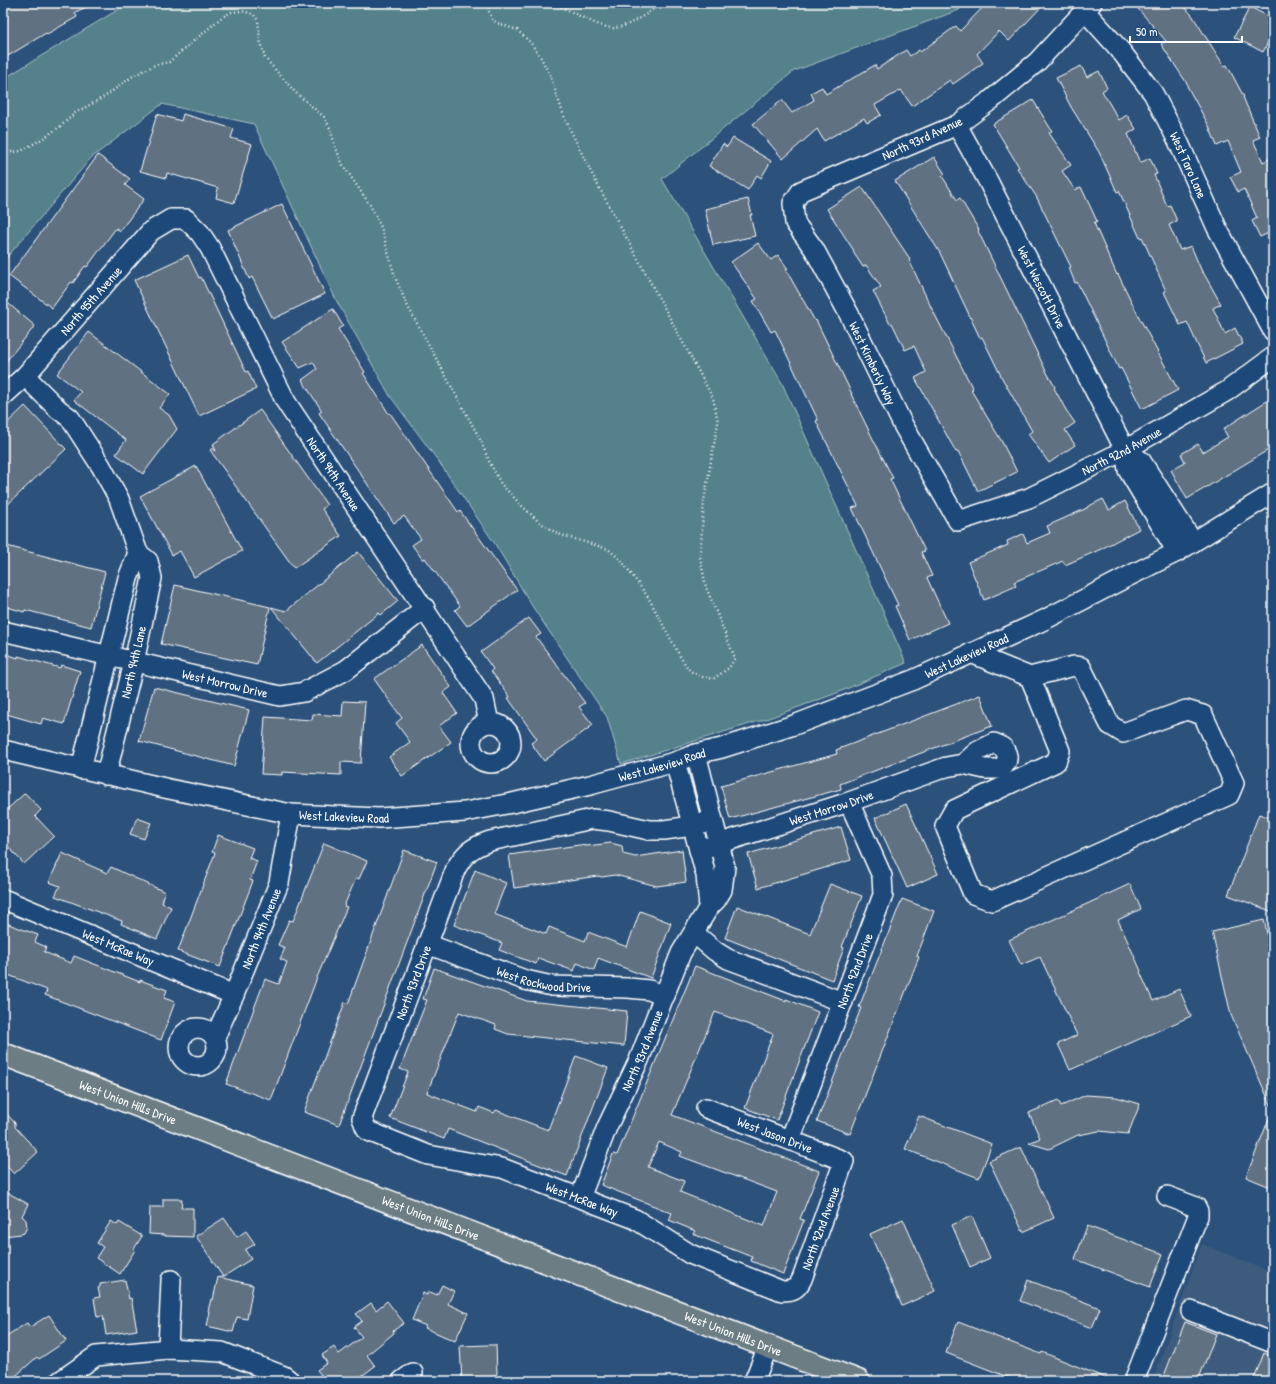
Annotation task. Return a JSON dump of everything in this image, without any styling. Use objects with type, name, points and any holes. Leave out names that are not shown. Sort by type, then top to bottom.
[{"type":"main road","name":"West Union Hills Drive","points":[[3,1054],[858,1381]]},
{"type":"street","name":"North 93rd Avenue","points":[[792,203],[801,191],[957,125],[991,100],[1037,62],[1088,7]]},
{"type":"street","name":"West Taro Lane","points":[[1088,7],[1153,93],[1178,141],[1217,228],[1273,331]]},
{"type":"street","name":"West Wescott Drive","points":[[957,125],[988,181],[1125,450],[1128,470],[1177,552]]},
{"type":"street","name":"West Kimberly Way","points":[[792,203],[795,223],[814,249],[849,314],[903,425],[958,521]]},
{"type":"street","name":"North 95th Avenue","points":[[3,396],[25,376],[151,231],[171,219],[186,219]]},
{"type":"street","name":"North 94th Avenue","points":[[186,219],[200,233],[210,248],[286,402],[425,608],[484,699],[489,723]]},
{"type":"street","name":"North 92nd Avenue","points":[[958,521],[1029,498],[1125,450],[1226,391],[1273,357]]},
{"type":"street","name":"North 94th Lane","points":[[25,376],[58,409],[70,418],[101,466],[119,499],[138,553],[148,561],[152,578],[134,662],[106,775]]},
{"type":"street","name":"West Wescott Drive","points":[[1125,450],[1141,461],[1193,542]]},
{"type":"street","name":"West Lakeview Road","points":[[3,750],[106,775],[291,814],[379,818],[466,812],[590,785],[675,762],[696,754],[722,748],[794,725],[913,680],[1044,620],[1177,552],[1273,493]]},
{"type":"street","name":"North 94th Lane","points":[[81,769],[128,578],[138,553]]},
{"type":"street","name":"West Morrow Drive","points":[[3,631],[280,696],[304,692],[346,670],[425,608]]},
{"type":"street","points":[[971,653],[1030,677],[1074,666],[1081,667],[1110,724],[1123,733],[1186,710],[1203,715],[1234,783],[1229,795],[992,901],[973,894],[945,826],[954,810],[1056,762],[1060,751],[1030,677]]},
{"type":"street","name":"North 93rd Avenue","points":[[580,1198],[608,1126],[639,1060],[681,953],[709,907],[716,900],[722,890],[725,867],[696,754]]},
{"type":"street","points":[[675,762],[706,875],[709,907]]},
{"type":"street","name":"West Morrow Drive","points":[[699,850],[850,802],[946,767],[963,764]]},
{"type":"street","name":"North 92nd Drive","points":[[790,1140],[883,896],[882,876],[850,802]]},
{"type":"street","name":"North 94th Avenue","points":[[215,1037],[234,995],[279,883],[291,814]]},
{"type":"street","name":"North 93rd Drive","points":[[365,1126],[362,1118],[456,868],[467,852],[476,846],[490,841],[592,819],[616,822],[649,830],[664,830],[692,826]]},
{"type":"street","points":[[692,826],[713,820]]},
{"type":"street","name":"West McRae Way","points":[[3,899],[234,995]]},
{"type":"street","points":[[694,933],[715,951],[728,959],[843,1002]]},
{"type":"street","name":"West Rockwood Drive","points":[[427,944],[525,980],[546,985],[628,988],[649,990],[665,996]]},
{"type":"street","name":"West Jason Drive","points":[[706,1108],[844,1161]]},
{"type":"street","name":"West McRae Way","points":[[365,1126],[368,1131],[428,1155],[502,1168],[635,1219],[690,1254],[782,1292],[792,1291]]},
{"type":"street","name":"North 92nd Avenue","points":[[792,1291],[798,1288],[802,1279],[844,1161]]},
{"type":"street","points":[[1134,1381],[1198,1216],[1196,1207],[1167,1196]]},
{"type":"street","points":[[168,1349],[171,1280]]},
{"type":"street","points":[[1191,1311],[1273,1343]]},
{"type":"street","points":[[754,1381],[768,1347]]},
{"type":"street","points":[[60,1381],[96,1356],[168,1349],[222,1352],[284,1376],[290,1381]]},
{"type":"path","points":[[3,153],[21,151],[42,140],[75,113],[104,96],[133,76],[155,65],[169,62],[222,17],[232,12],[242,11],[253,14],[258,20],[260,40],[265,58],[295,92],[324,117],[330,128],[335,146],[343,164],[370,205],[381,227],[395,278],[406,303],[480,439],[501,484],[524,508],[540,522],[558,534],[608,549],[621,560],[648,597],[681,658],[690,671],[703,678],[713,679],[729,668],[735,658],[706,587],[700,557],[704,501],[718,422],[713,398],[593,176],[565,119],[550,75],[541,58],[531,43],[517,30],[497,23],[492,19],[488,9],[489,3]]},
{"type":"path","points":[[554,3],[603,27],[614,28],[633,21],[662,3]]},
{"type":"shaded area","points":[[1202,1244],[1273,1273],[1273,1381],[1153,1381]]},
{"type":"green space","points":[[129,3],[965,3],[959,10],[794,71],[662,179],[782,383],[906,663],[837,693],[769,718],[621,764],[607,717],[534,609],[495,544],[439,462],[390,396],[336,300],[254,124],[162,104],[91,158],[3,262],[3,79]]},
{"type":"building","points":[[9,3],[96,3],[75,12],[77,17],[47,34],[46,33],[3,59],[3,7]]},
{"type":"building","points":[[987,3],[1045,3],[1009,41],[999,31],[977,54],[983,63],[953,84],[950,80],[912,106],[901,90],[875,105],[881,115],[867,123],[864,118],[824,141],[817,129],[783,159],[753,124],[782,100],[792,113],[814,100],[811,93],[822,87],[826,94],[875,65],[877,69],[906,50],[910,56],[919,50],[920,52],[956,26],[960,31]]},
{"type":"building","points":[[1133,3],[1181,3],[1192,15],[1224,66],[1227,65],[1244,97],[1260,137],[1253,140],[1263,162],[1273,157],[1273,231],[1260,237],[1252,221],[1257,218],[1244,189],[1238,192],[1230,177],[1241,172],[1228,141],[1217,146],[1209,126],[1187,86],[1188,85],[1161,44],[1166,41]]},
{"type":"building","points":[[1250,7],[1273,19],[1273,33],[1263,52],[1234,37]]},
{"type":"building","points":[[1081,66],[1087,77],[1099,71],[1107,88],[1102,91],[1119,120],[1127,115],[1136,129],[1128,134],[1140,163],[1150,158],[1157,174],[1154,175],[1167,206],[1170,205],[1177,221],[1169,225],[1180,250],[1191,246],[1202,272],[1221,304],[1213,308],[1225,334],[1235,328],[1243,344],[1206,363],[1187,322],[1180,325],[1164,292],[1166,291],[1142,237],[1140,238],[1119,191],[1117,192],[1099,152],[1071,107],[1056,78]]},
{"type":"building","points":[[1033,100],[1052,131],[1049,133],[1071,165],[1062,171],[1075,190],[1081,187],[1097,221],[1094,223],[1117,275],[1118,274],[1178,390],[1142,409],[1121,368],[1119,369],[1077,282],[1075,283],[1069,268],[1071,267],[1036,196],[1017,168],[1019,167],[993,124]]},
{"type":"building","points":[[157,114],[181,121],[183,114],[234,129],[231,138],[252,144],[234,203],[216,198],[218,188],[167,173],[166,178],[140,171]]},
{"type":"building","points":[[733,138],[771,161],[761,178],[757,175],[748,190],[709,166],[723,144],[727,147]]},
{"type":"building","points":[[98,155],[130,179],[125,185],[144,199],[120,231],[116,228],[87,267],[85,266],[73,283],[71,282],[52,308],[9,276]]},
{"type":"building","points":[[934,157],[945,174],[942,176],[957,200],[960,198],[979,230],[978,231],[1055,387],[1054,388],[1075,423],[1065,430],[1075,445],[1049,463],[1028,434],[1032,431],[1002,378],[982,337],[980,338],[940,253],[895,181]]},
{"type":"building","points":[[862,187],[910,259],[909,260],[930,305],[973,389],[971,390],[1002,442],[1017,472],[978,491],[958,451],[956,452],[915,378],[926,372],[914,346],[905,350],[892,323],[890,324],[873,291],[881,287],[866,265],[863,267],[827,209]]},
{"type":"building","points":[[748,199],[755,236],[713,245],[705,209]]},
{"type":"building","points":[[282,204],[325,294],[273,319],[252,277],[249,279],[228,230]]},
{"type":"building","points":[[758,243],[771,260],[778,255],[788,269],[786,270],[815,321],[816,320],[893,478],[890,479],[925,551],[921,552],[932,576],[927,578],[948,623],[910,640],[895,606],[898,605],[852,508],[858,506],[816,421],[818,420],[775,330],[771,332],[753,301],[757,299],[731,262]]},
{"type":"building","points":[[188,255],[199,278],[201,277],[246,372],[248,371],[256,389],[199,416],[134,280]]},
{"type":"building","points":[[3,299],[35,326],[3,365]]},
{"type":"building","points":[[333,309],[343,326],[338,329],[365,372],[363,373],[389,414],[390,413],[458,512],[460,511],[517,590],[467,626],[455,610],[460,606],[425,558],[423,560],[412,545],[421,539],[404,516],[394,523],[319,413],[322,411],[302,380],[317,369],[313,362],[300,368],[282,342]]},
{"type":"building","points":[[89,332],[170,394],[159,408],[169,415],[177,429],[143,474],[116,454],[126,440],[74,400],[81,392],[57,374]]},
{"type":"building","points":[[1273,397],[1273,447],[1187,499],[1171,470],[1185,462],[1181,454],[1198,444],[1203,452],[1228,437],[1223,429]]},
{"type":"building","points":[[25,406],[66,449],[3,509],[3,427]]},
{"type":"building","points":[[260,410],[327,505],[322,509],[341,536],[294,568],[210,450],[212,448],[216,451],[213,444]]},
{"type":"building","points":[[196,466],[242,551],[194,577],[180,551],[172,555],[140,496]]},
{"type":"building","points":[[1103,499],[1109,510],[1125,501],[1139,529],[1099,550],[1065,565],[1063,561],[1014,582],[1016,586],[984,600],[968,562],[1008,545],[1007,541],[1023,534],[1027,543],[1050,533],[1047,526]]},
{"type":"building","points":[[3,545],[105,572],[91,627],[4,606],[8,590],[3,589]]},
{"type":"building","points":[[358,552],[398,601],[381,615],[379,613],[317,663],[271,607],[286,611]]},
{"type":"building","points":[[175,585],[270,607],[257,665],[161,644]]},
{"type":"building","points":[[529,618],[541,634],[536,637],[585,703],[579,707],[593,725],[544,761],[531,743],[537,739],[508,698],[510,697],[491,671],[493,669],[481,652]]},
{"type":"building","points":[[422,645],[451,687],[443,693],[457,713],[439,726],[451,742],[402,776],[389,757],[410,742],[396,723],[402,718],[374,679]]},
{"type":"building","points":[[3,653],[60,668],[61,665],[80,671],[64,724],[43,718],[41,724],[3,713]]},
{"type":"building","points":[[154,687],[249,710],[234,766],[139,741]]},
{"type":"building","points":[[980,695],[992,726],[840,784],[841,789],[730,819],[721,786],[837,754],[836,750]]},
{"type":"building","points":[[343,701],[365,702],[361,763],[341,762],[341,775],[282,772],[282,775],[261,774],[265,717],[312,720],[313,714],[342,716]]},
{"type":"building","points":[[25,793],[41,810],[35,816],[54,836],[24,864],[3,841],[3,813]]},
{"type":"building","points":[[906,804],[938,874],[907,888],[875,818]]},
{"type":"building","points":[[1259,814],[1273,819],[1273,912],[1228,895]]},
{"type":"building","points":[[137,818],[151,823],[144,839],[130,834]]},
{"type":"building","points":[[841,827],[851,860],[758,888],[748,854]]},
{"type":"building","points":[[218,835],[253,848],[249,858],[257,861],[250,880],[253,881],[220,967],[178,951],[215,853],[212,852]]},
{"type":"building","points":[[324,843],[367,861],[359,879],[356,878],[344,906],[347,907],[318,975],[271,1100],[226,1084],[265,979],[279,984],[287,962],[280,959],[285,948],[278,945],[289,920],[293,921]]},
{"type":"building","points":[[611,843],[622,846],[623,854],[635,857],[682,850],[686,882],[657,886],[615,875],[514,888],[509,855],[579,845],[587,846]]},
{"type":"building","points":[[404,850],[437,862],[339,1125],[304,1112],[345,1002],[348,1004]]},
{"type":"building","points":[[62,853],[107,873],[111,867],[165,892],[162,903],[171,907],[157,939],[121,924],[122,921],[55,896],[60,886],[49,882]]},
{"type":"building","points":[[475,870],[506,883],[494,914],[546,934],[549,927],[585,941],[588,932],[627,947],[640,911],[671,923],[651,978],[598,958],[594,970],[577,963],[574,971],[538,958],[536,964],[499,950],[502,943],[454,925]]},
{"type":"building","points":[[830,884],[862,896],[842,947],[844,948],[832,980],[725,938],[737,906],[810,934]]},
{"type":"building","points":[[1130,884],[1141,909],[1118,920],[1153,1001],[1179,989],[1191,1016],[1070,1070],[1058,1044],[1077,1035],[1040,957],[1021,965],[1009,940]]},
{"type":"building","points":[[902,899],[934,911],[917,956],[919,957],[850,1134],[817,1121],[861,1008],[859,1007]]},
{"type":"building","points":[[1264,920],[1273,961],[1273,1110],[1231,1015],[1212,932]]},
{"type":"building","points":[[3,922],[38,935],[35,942],[46,947],[44,952],[71,963],[74,956],[140,982],[140,980],[167,990],[164,998],[175,1002],[161,1040],[45,995],[47,990],[3,973]]},
{"type":"building","points":[[695,966],[818,1012],[777,1120],[745,1108],[773,1034],[715,1012],[672,1115],[819,1171],[800,1219],[804,1220],[783,1274],[751,1261],[752,1257],[693,1234],[695,1231],[669,1220],[672,1213],[601,1185],[613,1154],[617,1155]],"holes":[[[659,1142],[682,1152],[680,1156],[777,1192],[764,1226],[680,1192],[684,1181],[648,1167]]]},
{"type":"building","points":[[434,968],[527,1001],[627,1011],[624,1046],[508,1034],[495,1029],[496,1025],[459,1012],[427,1093],[477,1112],[479,1107],[494,1113],[496,1110],[548,1130],[576,1056],[608,1068],[567,1176],[448,1129],[444,1139],[390,1118],[408,1072],[400,1069],[427,1000],[423,999]]},
{"type":"building","points":[[1086,1095],[1116,1097],[1140,1104],[1128,1134],[1099,1131],[1078,1135],[1049,1149],[1029,1143],[1040,1138],[1029,1113],[1058,1100],[1061,1106]]},
{"type":"building","points":[[3,1110],[15,1123],[15,1127],[38,1152],[14,1174],[3,1162]]},
{"type":"building","points":[[1273,1111],[1273,1188],[1246,1177]]},
{"type":"building","points":[[919,1116],[992,1144],[979,1178],[905,1149]]},
{"type":"building","points":[[1021,1147],[1054,1218],[1023,1232],[989,1161]]},
{"type":"building","points":[[3,1190],[28,1204],[22,1216],[26,1220],[27,1227],[24,1233],[3,1236]]},
{"type":"building","points":[[163,1199],[182,1199],[181,1208],[193,1208],[193,1237],[149,1234],[150,1207],[163,1207]]},
{"type":"building","points":[[972,1216],[990,1258],[970,1267],[952,1225]]},
{"type":"building","points":[[224,1218],[237,1237],[246,1231],[255,1244],[245,1250],[251,1259],[223,1277],[196,1236]]},
{"type":"building","points":[[903,1219],[935,1291],[902,1306],[870,1234]]},
{"type":"building","points":[[111,1221],[117,1225],[119,1222],[142,1236],[120,1274],[96,1258],[103,1247],[97,1243]]},
{"type":"building","points":[[1087,1226],[1163,1254],[1150,1287],[1075,1259]]},
{"type":"building","points":[[218,1277],[253,1285],[247,1319],[237,1317],[233,1332],[207,1326],[210,1312],[208,1311],[211,1299],[213,1300]]},
{"type":"building","points":[[125,1280],[129,1299],[131,1298],[137,1330],[106,1335],[103,1316],[97,1317],[94,1298],[100,1297],[98,1288],[100,1287],[100,1284]]},
{"type":"building","points":[[1028,1280],[1100,1308],[1092,1328],[1020,1301]]},
{"type":"building","points":[[442,1285],[454,1291],[448,1304],[468,1313],[455,1341],[425,1328],[426,1326],[412,1320],[423,1293],[427,1295],[428,1291],[437,1295]]},
{"type":"building","points":[[387,1301],[404,1323],[367,1355],[375,1366],[355,1381],[326,1381],[317,1370],[327,1363],[322,1355],[334,1347],[339,1354],[362,1337],[354,1327],[362,1321],[356,1314],[371,1303],[376,1310]]},
{"type":"building","points":[[49,1315],[66,1341],[39,1359],[37,1357],[10,1381],[3,1381],[3,1338],[27,1323],[30,1327]]},
{"type":"building","points":[[958,1322],[1041,1354],[1042,1352],[1113,1381],[1018,1381],[946,1353]]},
{"type":"building","points":[[1185,1322],[1216,1334],[1198,1381],[1162,1381]]},
{"type":"building","points":[[496,1345],[497,1374],[495,1375],[495,1381],[462,1381],[460,1346]]},
{"type":"building","points":[[1264,1353],[1273,1357],[1273,1381],[1253,1381]]}]
